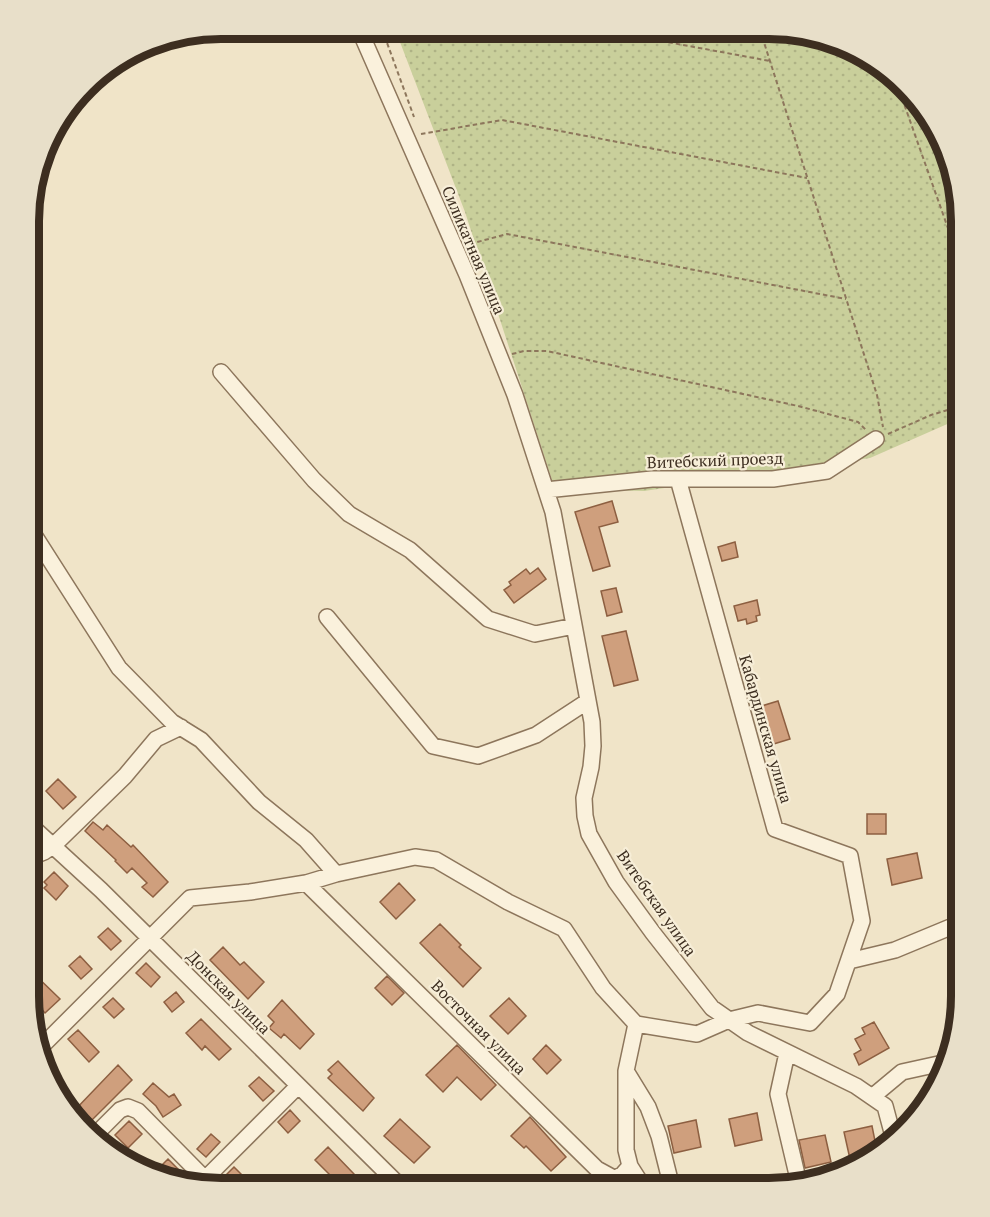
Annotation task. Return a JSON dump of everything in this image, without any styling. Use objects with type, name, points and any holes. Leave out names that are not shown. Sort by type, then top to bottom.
[{"type":"street","name":"Силикатная улица","points":[[363,39],[500,357],[546,490]]},
{"type":"street","points":[[221,372],[314,480],[350,514],[410,550],[488,619],[535,634],[574,626]]},
{"type":"street","name":"Витебский проезд","points":[[546,490],[652,479],[773,478],[827,471],[876,439]]},
{"type":"street","name":"Кабардинская улица","points":[[678,479],[775,829],[850,856],[862,921],[837,994],[810,1023],[758,1013],[729,1020]]},
{"type":"street","name":"Витебская улица","points":[[546,490],[553,512],[588,701],[593,746],[584,798],[589,834],[616,882],[712,1008],[748,1034],[856,1086],[885,1106],[891,1131]]},
{"type":"street","points":[[39,541],[119,668],[172,722],[201,740],[259,802],[306,840],[336,874]]},
{"type":"street","points":[[327,617],[433,746],[478,756],[536,735],[588,701]]},
{"type":"street","points":[[39,854],[54,845],[125,776],[156,739],[181,727]]},
{"type":"street","name":"Донская улица","points":[[39,832],[151,939],[392,1178]]},
{"type":"street","points":[[45,1043],[190,898],[306,883],[414,857],[436,860],[508,902],[564,929],[603,988],[636,1024],[697,1034],[729,1020]]},
{"type":"street","name":"Восточная улица","points":[[306,883],[597,1170],[612,1178]]},
{"type":"street","points":[[849,961],[895,950],[951,927]]},
{"type":"street","points":[[636,1024],[626,1071],[626,1150],[630,1166],[638,1178]]},
{"type":"street","points":[[787,1053],[778,1094],[797,1175]]},
{"type":"street","points":[[872,1097],[902,1072],[937,1064]]},
{"type":"street","points":[[626,1071],[648,1107],[659,1136],[670,1178]]},
{"type":"street","points":[[212,1178],[298,1086]]},
{"type":"street","points":[[99,1131],[120,1110],[128,1107],[138,1111],[199,1176]]},
{"type":"street","points":[[616,1178],[630,1166]]},
{"type":"path","points":[[386,39],[416,123]]},
{"type":"path","points":[[651,39],[770,61]]},
{"type":"path","points":[[763,39],[877,395],[884,435],[951,409]]},
{"type":"path","points":[[901,96],[951,234]]},
{"type":"path","points":[[416,160],[420,134],[502,120],[807,178]]},
{"type":"path","points":[[455,249],[507,234],[846,299]]},
{"type":"path","points":[[500,357],[524,351],[547,351],[798,406],[858,422],[876,439]]},
{"type":"green space","points":[[399,39],[769,39],[816,45],[838,53],[860,63],[898,92],[927,130],[945,174],[951,221],[951,422],[870,458],[644,491],[555,489],[465,212]]},
{"type":"building","points":[[612,501],[618,522],[599,527],[610,566],[593,571],[575,512]]},
{"type":"building","points":[[735,542],[738,557],[722,561],[718,547]]},
{"type":"building","points":[[538,568],[546,579],[514,603],[504,590],[511,585],[509,582],[526,569],[530,574]]},
{"type":"building","points":[[616,588],[622,612],[607,616],[601,591]]},
{"type":"building","points":[[757,600],[760,615],[756,616],[757,621],[747,624],[746,619],[738,621],[734,606]]},
{"type":"building","points":[[626,631],[638,680],[614,686],[602,636]]},
{"type":"building","points":[[778,701],[790,739],[767,746],[755,708]]},
{"type":"building","points":[[58,779],[76,797],[63,809],[46,791]]},
{"type":"building","points":[[867,814],[886,814],[886,834],[867,834]]},
{"type":"building","points":[[93,822],[103,830],[107,825],[131,847],[133,845],[168,882],[153,897],[142,887],[147,883],[132,868],[127,873],[85,831]]},
{"type":"building","points":[[917,853],[922,878],[892,885],[887,859]]},
{"type":"building","points":[[54,872],[68,886],[56,900],[44,888],[47,885],[44,882]]},
{"type":"building","points":[[399,883],[415,900],[396,919],[380,902]]},
{"type":"building","points":[[440,924],[481,968],[463,987],[420,943]]},
{"type":"building","points":[[108,928],[121,941],[111,950],[98,937]]},
{"type":"building","points":[[223,947],[240,965],[244,962],[264,982],[248,999],[210,960]]},
{"type":"building","points":[[80,956],[92,969],[81,979],[69,966]]},
{"type":"building","points":[[146,963],[160,977],[151,987],[136,973]]},
{"type":"building","points":[[387,976],[404,993],[392,1005],[375,988]]},
{"type":"building","points":[[39,979],[60,999],[45,1013],[40,1008]]},
{"type":"building","points":[[176,992],[184,1002],[172,1012],[164,1002]]},
{"type":"building","points":[[113,998],[124,1009],[114,1018],[103,1007]]},
{"type":"building","points":[[509,998],[526,1016],[508,1034],[490,1016]]},
{"type":"building","points":[[282,1000],[314,1034],[300,1049],[284,1034],[281,1038],[269,1028],[274,1022],[268,1016]]},
{"type":"building","points":[[201,1019],[231,1049],[219,1060],[205,1046],[202,1050],[186,1033]]},
{"type":"building","points":[[874,1022],[889,1048],[859,1065],[854,1054],[861,1050],[855,1039],[865,1034],[862,1028]]},
{"type":"building","points":[[78,1030],[99,1052],[89,1062],[68,1039]]},
{"type":"building","points":[[457,1045],[496,1085],[481,1100],[457,1077],[443,1092],[426,1075]]},
{"type":"building","points":[[546,1045],[561,1060],[547,1074],[533,1059]]},
{"type":"building","points":[[338,1061],[374,1098],[363,1111],[328,1078],[332,1074],[328,1070]]},
{"type":"building","points":[[118,1065],[132,1080],[90,1122],[78,1107]]},
{"type":"building","points":[[259,1077],[274,1091],[263,1101],[249,1086]]},
{"type":"building","points":[[153,1083],[169,1097],[174,1094],[181,1105],[163,1117],[156,1106],[143,1094]]},
{"type":"building","points":[[290,1110],[300,1121],[288,1133],[278,1122]]},
{"type":"building","points":[[757,1113],[762,1140],[735,1146],[729,1119]]},
{"type":"building","points":[[530,1117],[566,1157],[551,1171],[526,1146],[524,1148],[511,1136]]},
{"type":"building","points":[[400,1119],[430,1147],[414,1163],[384,1136]]},
{"type":"building","points":[[696,1120],[701,1147],[674,1153],[668,1126]]},
{"type":"building","points":[[129,1121],[142,1134],[128,1148],[115,1135]]},
{"type":"building","points":[[872,1126],[875,1143],[850,1159],[844,1132]]},
{"type":"building","points":[[211,1134],[220,1142],[206,1157],[197,1149]]},
{"type":"building","points":[[825,1135],[831,1162],[805,1168],[799,1140]]},
{"type":"building","points":[[328,1147],[354,1174],[350,1178],[333,1178],[315,1160]]},
{"type":"building","points":[[168,1159],[182,1173],[163,1168],[160,1167]]},
{"type":"building","points":[[234,1167],[245,1178],[225,1178]]}]
